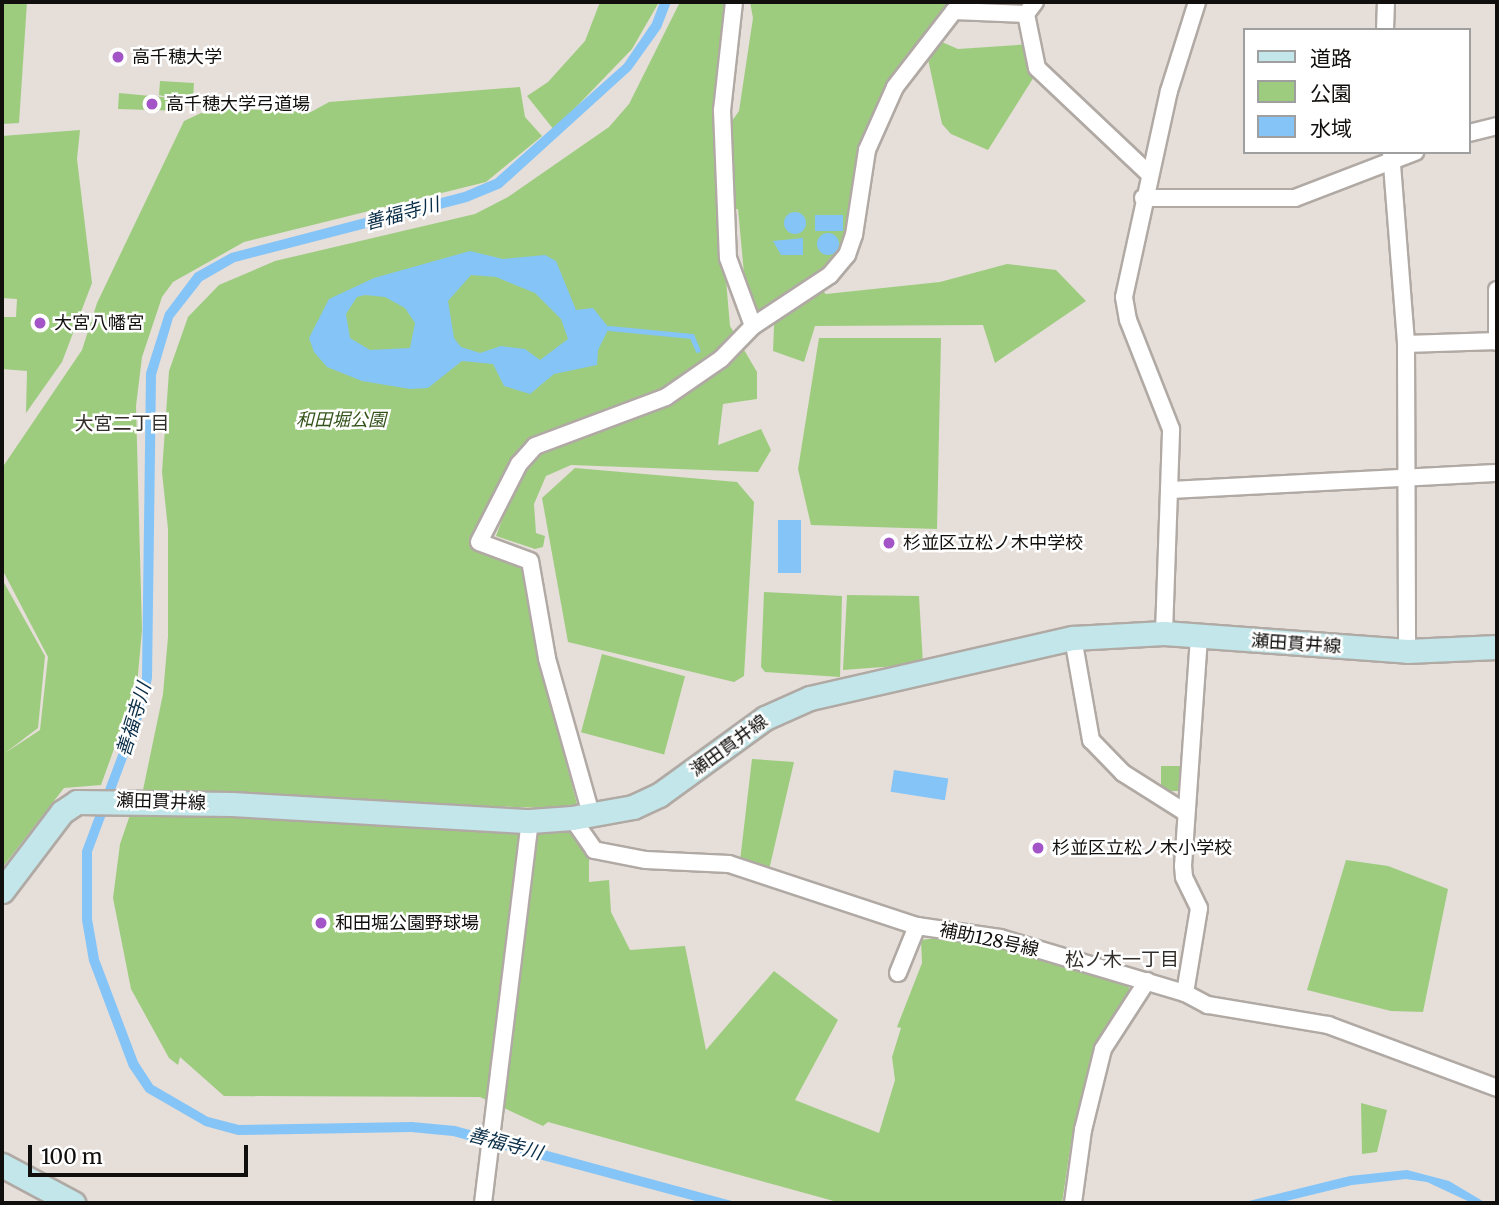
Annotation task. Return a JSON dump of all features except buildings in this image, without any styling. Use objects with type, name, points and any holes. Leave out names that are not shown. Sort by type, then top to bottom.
[{"type":"main road","name":"瀬田貫井線","points":[[2,891],[62,812],[88,800],[530,821],[581,816],[633,807],[659,794],[782,709],[1073,638],[1164,633],[1199,638],[1407,651],[1491,653]]},
{"type":"main road","points":[[2,1165],[74,1203]]},
{"type":"street","points":[[734,2],[722,110],[728,258],[744,311],[753,326]]},
{"type":"street","points":[[1164,633],[1171,429],[1124,297],[1143,198],[1197,2]]},
{"type":"street","points":[[1385,2],[1385,28]]},
{"type":"street","points":[[581,816],[547,658],[530,561],[479,542],[519,464],[535,446],[666,397],[721,359],[753,326],[831,275],[847,255],[854,235],[867,150],[880,112],[954,11],[1031,8],[1037,68],[1149,174]]},
{"type":"street","points":[[1471,132],[1497,126]]},
{"type":"street","points":[[1143,198],[1295,198],[1392,157],[1406,344],[1407,651]]},
{"type":"street","points":[[1406,344],[1497,341],[1497,290]]},
{"type":"street","points":[[1169,491],[1497,473]]},
{"type":"street","points":[[1073,638],[1091,740],[1123,772],[1185,812]]},
{"type":"street","points":[[1185,993],[1199,908],[1184,877],[1185,812],[1199,638]]},
{"type":"street","name":"補助128号線","points":[[581,816],[594,850],[646,860],[729,864],[917,926],[1000,938],[1185,993],[1208,1004],[1328,1025],[1497,1088]]},
{"type":"street","points":[[483,1203],[530,821]]},
{"type":"street","points":[[898,973],[917,926]]},
{"type":"street","points":[[1073,1203],[1083,1130],[1103,1049],[1147,981]]},
{"type":"green space","points":[[2,2],[27,2],[19,123],[2,124]]},
{"type":"green space","points":[[600,2],[659,2],[632,49],[554,130],[527,96],[548,82],[585,41]]},
{"type":"green space","name":"和田堀公園","points":[[680,2],[728,2],[729,22],[721,42],[716,112],[718,141],[739,111],[753,18],[750,2],[954,2],[887,87],[849,237],[836,264],[813,281],[826,294],[940,282],[1007,264],[1056,270],[1086,301],[995,363],[983,325],[815,326],[804,362],[773,351],[775,302],[755,316],[746,295],[738,209],[733,210],[724,257],[730,326],[757,372],[757,399],[723,404],[718,445],[761,429],[771,450],[758,472],[571,465],[546,476],[534,504],[536,533],[545,536],[543,547],[535,549],[496,536],[503,517],[484,513],[471,544],[526,567],[541,669],[577,804],[574,809],[146,794],[143,790],[163,694],[168,637],[168,529],[162,472],[169,371],[188,317],[219,285],[275,261],[475,214],[508,197],[609,127],[629,104]]},
{"type":"green space","points":[[935,39],[958,49],[1031,44],[1037,72],[988,150],[951,134],[942,124],[926,50]]},
{"type":"green space","name":"高千穂大学弓道場","points":[[160,81],[194,83],[193,98],[186,100],[184,111],[118,109],[119,93],[172,98],[159,95]]},
{"type":"green space","points":[[520,87],[525,117],[542,136],[486,182],[244,242],[173,282],[162,297],[142,357],[136,406],[142,630],[137,685],[101,785],[64,788],[2,868],[2,579],[45,656],[38,728],[5,753],[40,730],[48,657],[2,569],[2,468],[82,350],[97,303],[184,121],[212,108],[311,112],[329,102]]},
{"type":"green space","name":"大宮八幡宮","points":[[80,130],[77,159],[92,283],[62,362],[26,413],[27,371],[2,369],[2,317],[16,317],[17,299],[2,298],[2,136]]},
{"type":"green space","points":[[819,338],[941,338],[937,529],[811,525],[798,469]]},
{"type":"green space","points":[[575,468],[737,482],[754,502],[744,676],[734,682],[568,642],[542,498]]},
{"type":"green space","points":[[764,592],[842,596],[840,677],[765,672],[761,667]]},
{"type":"green space","points":[[847,595],[919,596],[923,664],[843,670]]},
{"type":"green space","points":[[602,654],[685,676],[664,754],[581,732]]},
{"type":"green space","points":[[752,759],[794,762],[769,870],[740,861]]},
{"type":"green space","points":[[1161,766],[1181,766],[1181,791],[1161,791]]},
{"type":"green space","points":[[132,809],[144,817],[190,810],[522,831],[516,871],[528,897],[537,831],[573,828],[589,855],[589,882],[609,880],[611,912],[630,950],[685,946],[706,1050],[774,971],[838,1020],[795,1100],[879,1133],[895,1080],[892,1057],[901,1028],[897,1027],[922,963],[921,940],[944,937],[1003,948],[1128,985],[1130,992],[1096,1041],[1072,1136],[1062,1203],[841,1203],[548,1122],[543,1126],[480,1097],[224,1096],[180,1057],[178,1065],[169,1058],[131,989],[113,898],[120,844]]},
{"type":"green space","points":[[1346,860],[1388,866],[1448,889],[1423,1012],[1391,1011],[1307,990]]},
{"type":"green space","points":[[1361,1103],[1387,1110],[1377,1152],[1362,1154]]},
{"type":"water","name":"善福寺川","points":[[660,2],[671,2],[661,28],[631,70],[501,188],[467,202],[235,262],[202,281],[173,318],[156,375],[152,678],[146,707],[92,852],[92,919],[99,959],[138,1062],[153,1085],[208,1117],[239,1125],[412,1122],[455,1126],[739,1203],[703,1203],[453,1136],[411,1132],[238,1135],[205,1126],[146,1092],[129,1067],[89,961],[82,920],[82,851],[137,704],[142,677],[146,373],[165,313],[195,273],[231,253],[464,192],[495,179],[624,64],[652,23]]},
{"type":"water","points":[[795,212],[803,215],[806,223],[803,231],[795,234],[787,231],[784,223],[787,215]]},
{"type":"water","points":[[815,215],[843,215],[843,231],[815,231]]},
{"type":"water","points":[[828,233],[838,240],[839,244],[832,254],[828,255],[818,248],[817,244],[824,234]]},
{"type":"water","points":[[803,238],[803,255],[781,255],[773,241]]},
{"type":"water","points":[[470,251],[503,259],[545,255],[556,261],[576,310],[593,308],[609,328],[598,350],[597,365],[554,374],[530,394],[504,386],[493,364],[462,361],[428,388],[410,389],[362,381],[327,367],[314,352],[309,338],[329,299],[374,278]],"holes":[[[471,275],[496,277],[535,293],[561,319],[568,339],[540,360],[525,349],[501,346],[480,353],[461,347],[454,338],[448,301]],[[357,297],[385,297],[405,308],[415,323],[410,348],[370,350],[350,338],[346,314]]]},
{"type":"water","points":[[778,520],[801,520],[801,573],[778,573]]},
{"type":"water","points":[[894,770],[948,779],[945,800],[891,792]]},
{"type":"water","points":[[1407,1170],[1449,1181],[1486,1203],[1472,1203],[1427,1182],[1406,1179],[1352,1185],[1278,1203],[1241,1203],[1350,1176]]},
{"type":"waterway","points":[[609,328],[692,336],[698,350]]},
{"type":"place","name":"高千穂大学","points":[[118,57]]},
{"type":"place","name":"高千穂大学弓道場","points":[[152,104]]},
{"type":"place","name":"大宮八幡宮","points":[[40,323]]},
{"type":"place","name":"杉並区立松ノ木中学校","points":[[889,543]]},
{"type":"place","name":"杉並区立松ノ木小学校","points":[[1038,848]]},
{"type":"place","name":"和田堀公園野球場","points":[[321,923]]},
{"type":"district","name":"大宮二丁目","points":[[122,424]]},
{"type":"district","name":"松ノ木一丁目","points":[[1122,960]]}]
